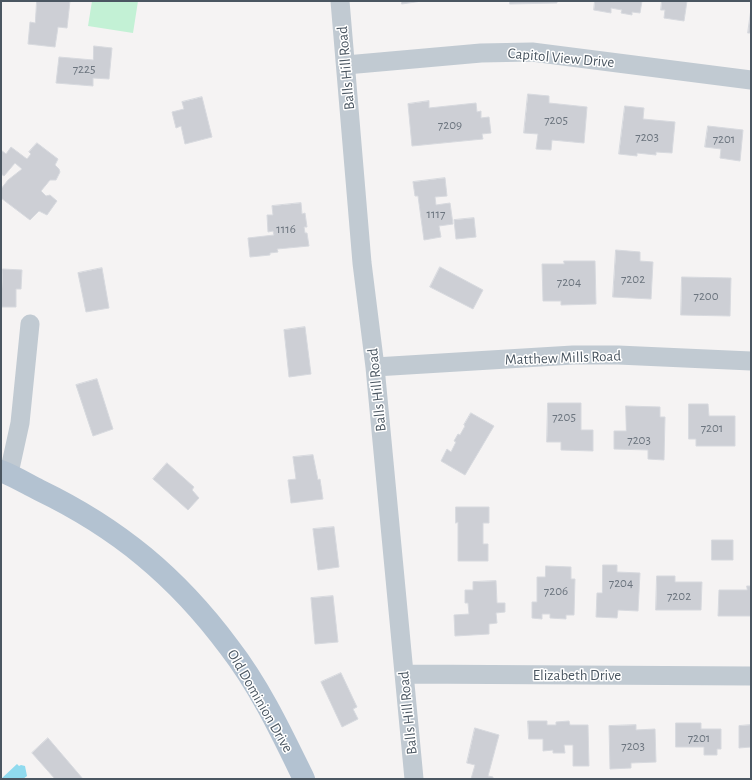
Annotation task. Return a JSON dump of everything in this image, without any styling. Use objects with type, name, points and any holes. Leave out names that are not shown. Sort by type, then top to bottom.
[{"type":"main road","name":"Old Dominion Drive","points":[[4,472],[64,502],[99,523],[140,552],[169,577],[196,606],[230,647],[259,693],[285,740],[304,779]]},
{"type":"street","name":"Balls Hill Road","points":[[340,1],[362,263],[375,367],[414,779]]},
{"type":"street","name":"Capitol View Drive","points":[[346,65],[481,53],[532,52],[751,80]]},
{"type":"street","points":[[4,472],[11,464],[20,423],[30,324]]},
{"type":"street","name":"Matthew Mills Road","points":[[375,367],[573,355],[618,355],[751,361]]},
{"type":"street","name":"Elizabeth Drive","points":[[404,674],[751,676]]},
{"type":"green space","points":[[92,1],[138,1],[133,33],[88,26]]},
{"type":"water","points":[[17,764],[19,766],[25,766],[27,776],[23,779],[1,779]]},
{"type":"building","points":[[37,1],[70,1],[67,28],[58,27],[55,47],[28,44],[30,22],[35,23]]},
{"type":"building","points":[[402,1],[422,1],[402,4]]},
{"type":"building","points":[[510,1],[557,1],[557,3],[510,4]]},
{"type":"building","points":[[595,1],[642,1],[640,13],[632,12],[632,15],[621,13],[622,10],[611,8],[611,13],[594,10]]},
{"type":"building","points":[[662,1],[687,1],[684,21],[664,18],[665,10],[661,10]]},
{"type":"building","points":[[751,9],[751,33],[748,33]]},
{"type":"building","points":[[94,46],[112,48],[109,79],[93,78],[93,86],[56,83],[59,57],[93,60]]},
{"type":"building","points":[[528,94],[549,96],[549,103],[587,107],[584,143],[552,140],[551,150],[536,149],[538,134],[524,133]]},
{"type":"building","points":[[202,97],[212,137],[185,144],[181,126],[176,128],[172,112],[184,109],[182,102]]},
{"type":"building","points":[[429,101],[429,108],[476,103],[477,112],[481,111],[481,118],[489,117],[491,133],[482,134],[483,139],[412,146],[408,104]]},
{"type":"building","points":[[625,106],[644,108],[643,119],[675,122],[672,153],[656,152],[656,155],[637,153],[637,156],[619,154]]},
{"type":"building","points":[[708,126],[743,130],[740,161],[720,158],[721,149],[705,147]]},
{"type":"building","points":[[37,143],[58,159],[55,165],[60,172],[56,180],[50,180],[41,191],[46,196],[50,195],[57,201],[47,215],[39,211],[30,220],[1,198],[1,189],[8,180],[22,169],[15,163],[4,176],[1,174],[1,150],[6,154],[11,147],[27,159],[31,154],[29,152]]},
{"type":"building","points":[[445,178],[447,196],[435,197],[436,205],[450,203],[453,224],[439,226],[441,237],[424,240],[418,196],[415,196],[413,182]]},
{"type":"building","points":[[301,203],[302,214],[305,213],[307,227],[304,227],[305,233],[307,233],[309,246],[277,249],[278,252],[270,253],[270,255],[250,257],[248,238],[274,235],[273,231],[268,232],[267,215],[273,215],[272,206]]},
{"type":"building","points":[[474,218],[476,237],[456,239],[454,220]]},
{"type":"building","points":[[616,250],[640,252],[640,261],[653,262],[651,299],[613,297]]},
{"type":"building","points":[[564,261],[595,261],[596,304],[561,305],[561,301],[543,301],[542,264],[564,264]]},
{"type":"building","points":[[440,267],[483,290],[473,309],[430,287]]},
{"type":"building","points":[[102,268],[109,308],[86,312],[78,273]]},
{"type":"building","points":[[3,269],[22,270],[21,289],[16,289],[16,307],[1,307]]},
{"type":"building","points":[[682,277],[731,278],[730,316],[681,315]]},
{"type":"building","points":[[305,327],[311,374],[289,377],[284,330]]},
{"type":"building","points":[[97,379],[113,429],[93,436],[76,385]]},
{"type":"building","points":[[548,403],[581,403],[581,430],[593,430],[593,451],[561,450],[561,442],[547,442]]},
{"type":"building","points":[[689,404],[708,404],[709,416],[735,416],[735,446],[696,446],[696,439],[689,439]]},
{"type":"building","points":[[626,406],[660,407],[660,417],[665,417],[664,460],[648,459],[648,450],[614,449],[614,431],[626,431]]},
{"type":"building","points":[[471,413],[494,426],[465,475],[441,461],[447,449],[451,452],[456,442],[454,441],[458,434],[460,435]]},
{"type":"building","points":[[313,455],[318,480],[320,479],[323,499],[291,503],[288,480],[296,479],[293,457]]},
{"type":"building","points":[[167,463],[194,487],[192,490],[199,498],[188,510],[153,479]]},
{"type":"building","points":[[456,507],[489,507],[489,523],[483,523],[483,544],[488,544],[488,561],[458,561],[458,522],[456,523]]},
{"type":"building","points":[[334,527],[339,567],[318,570],[313,529]]},
{"type":"building","points":[[712,540],[733,540],[733,560],[712,560]]},
{"type":"building","points":[[603,565],[617,565],[617,572],[640,573],[638,611],[618,610],[617,618],[596,617],[597,593],[602,593]]},
{"type":"building","points":[[546,566],[571,567],[571,579],[575,579],[574,615],[566,615],[566,619],[550,618],[550,614],[542,614],[542,619],[532,618],[532,602],[537,602],[537,577],[545,577]]},
{"type":"building","points":[[657,576],[675,576],[675,582],[702,582],[701,610],[656,610]]},
{"type":"building","points":[[496,581],[497,603],[505,603],[505,612],[496,613],[497,623],[489,624],[489,634],[455,636],[454,615],[469,614],[468,603],[465,603],[465,590],[473,590],[473,582]]},
{"type":"building","points":[[747,586],[751,586],[751,616],[718,616],[719,590],[747,590]]},
{"type":"building","points":[[333,596],[338,642],[315,644],[311,598]]},
{"type":"building","points":[[341,673],[357,707],[353,709],[358,719],[342,727],[321,682]]},
{"type":"building","points":[[528,721],[547,721],[547,725],[556,725],[556,722],[569,721],[570,725],[588,725],[589,766],[573,766],[573,745],[564,745],[565,753],[553,753],[553,750],[543,751],[543,739],[529,739]]},
{"type":"building","points":[[676,723],[701,723],[701,729],[721,729],[721,749],[717,749],[717,755],[704,755],[704,747],[676,747]]},
{"type":"building","points":[[636,725],[636,730],[655,729],[656,762],[631,763],[631,768],[610,769],[609,726]]},
{"type":"building","points":[[751,725],[751,747],[739,748],[739,726]]},
{"type":"building","points":[[475,728],[499,735],[488,776],[493,777],[493,779],[471,779],[475,765],[467,763]]},
{"type":"building","points":[[48,738],[83,779],[55,779],[32,753]]}]
